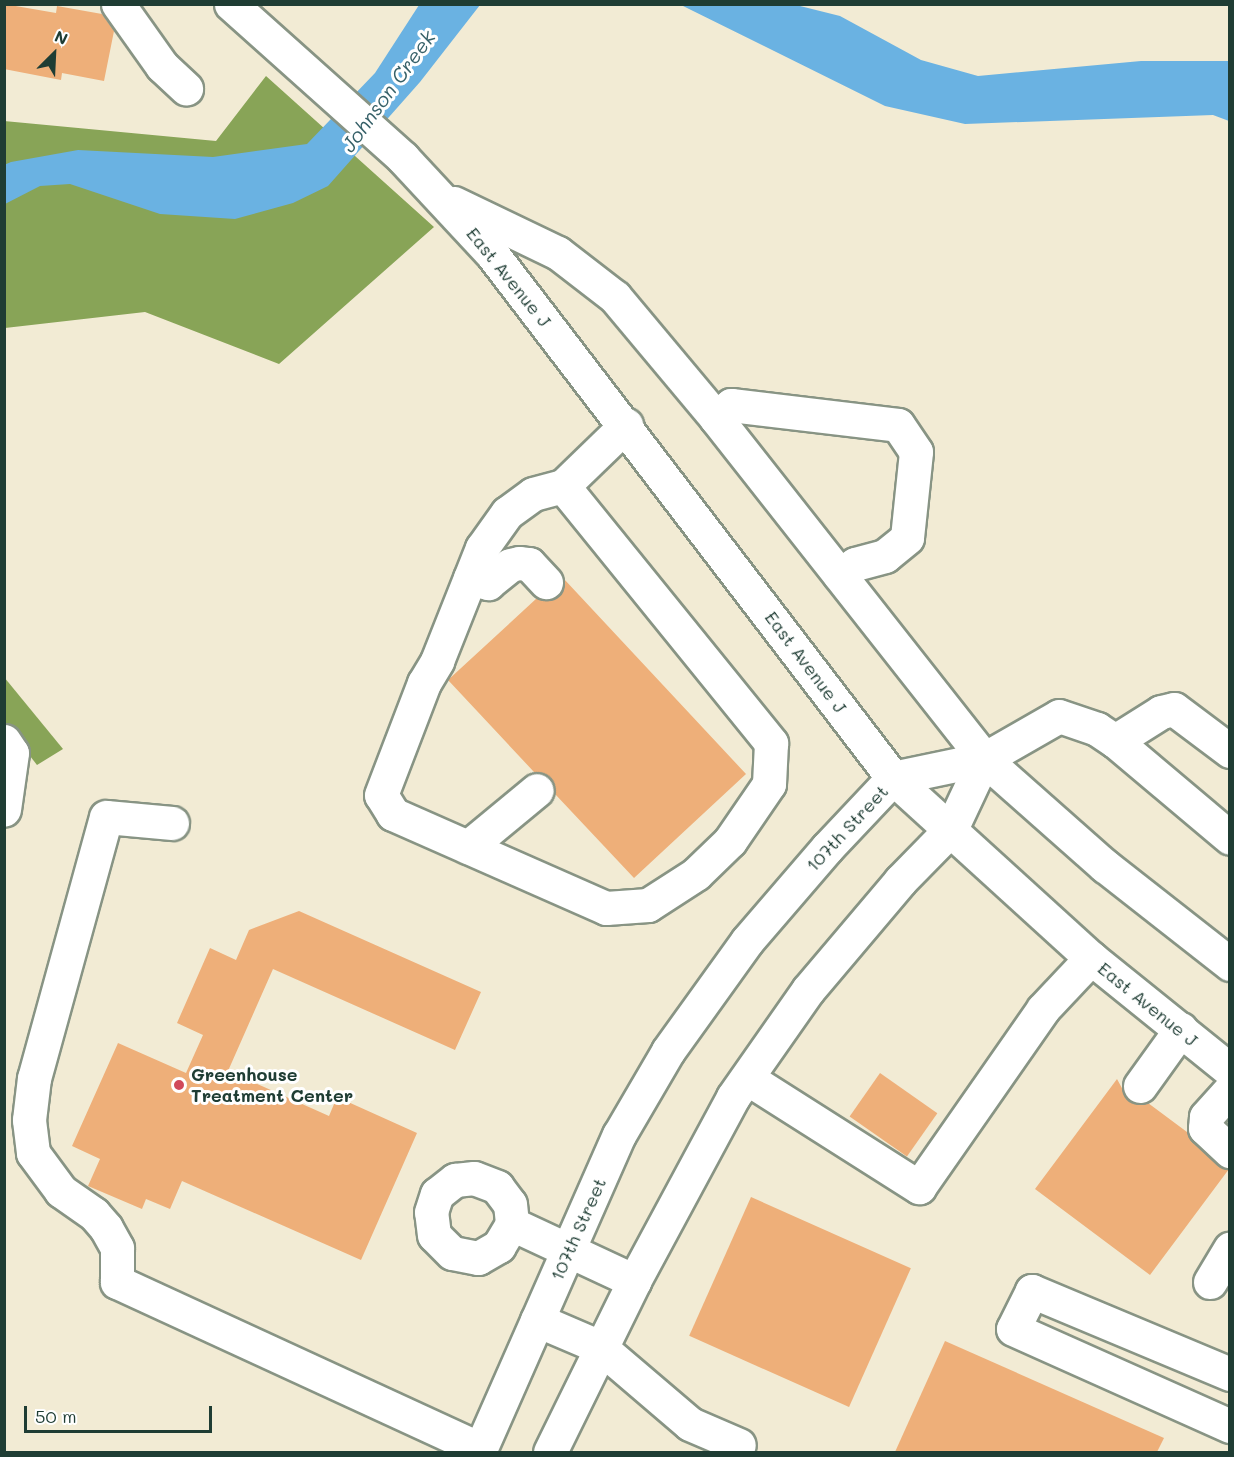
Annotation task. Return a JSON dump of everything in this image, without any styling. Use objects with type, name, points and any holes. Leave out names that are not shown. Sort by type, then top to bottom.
[{"type":"street","points":[[118,4],[162,66],[186,88]]},
{"type":"street","name":"East Avenue J","points":[[231,4],[403,158],[442,197],[493,255],[626,425],[894,778],[1091,958],[1230,1070]]},
{"type":"street","name":"East Avenue J","points":[[442,197],[558,253],[615,297],[716,418],[984,759],[1105,866],[1230,964]]},
{"type":"street","points":[[716,418],[731,405],[898,425],[916,452],[908,538],[885,556],[855,564],[839,575]]},
{"type":"street","points":[[563,486],[771,743],[769,784],[730,841],[696,874],[648,905],[606,908],[393,814],[381,795],[424,683],[437,661],[482,548],[507,513],[533,494],[563,486],[626,425]]},
{"type":"street","points":[[470,578],[488,583],[519,562],[529,564],[546,582]]},
{"type":"street","points":[[1230,751],[1174,709],[1161,712],[1114,741],[1230,838]]},
{"type":"street","name":"107th Street","points":[[479,1451],[619,1135],[668,1051],[747,941],[827,848],[894,778],[984,759],[1059,716],[1097,729],[1114,741]]},
{"type":"street","points":[[4,741],[12,753],[4,809]]},
{"type":"street","points":[[550,1452],[633,1281],[733,1098],[808,990],[900,881],[951,829],[984,759]]},
{"type":"street","points":[[468,846],[537,790]]},
{"type":"street","points":[[172,823],[106,817],[33,1078],[29,1120],[33,1153],[61,1191],[94,1214],[106,1228],[117,1248],[117,1282],[479,1451]]},
{"type":"street","points":[[747,1078],[919,1187],[1043,1008],[1091,958]]},
{"type":"street","points":[[1140,1086],[1181,1029]]},
{"type":"street","points":[[1230,1090],[1206,1117],[1205,1128],[1230,1151]]},
{"type":"street","points":[[512,1224],[633,1281]]},
{"type":"street","points":[[1209,1282],[1230,1249]]},
{"type":"street","points":[[1217,1420],[1013,1329],[1032,1291],[1227,1372]]},
{"type":"street","points":[[537,1320],[600,1347],[690,1424],[739,1445]]},
{"type":"green space","points":[[266,76],[434,227],[279,364],[145,312],[5,328],[4,121],[216,141]]},
{"type":"green space","points":[[4,677],[63,749],[37,765],[5,724]]},
{"type":"water","name":"Johnson Creek","points":[[419,5],[480,5],[420,82],[328,186],[293,203],[235,219],[160,214],[70,184],[40,186],[5,204],[4,165],[11,162],[78,150],[213,157],[307,144],[375,73]]},
{"type":"water","points":[[681,5],[796,5],[840,16],[921,60],[978,76],[1141,61],[1229,61],[1229,121],[1213,115],[965,124],[885,106]]},
{"type":"building","points":[[4,4],[56,13],[57,6],[102,14],[114,31],[104,81],[62,73],[61,80],[4,69]]},
{"type":"building","points":[[564,579],[746,774],[634,878],[555,794],[551,778],[534,772],[448,680],[537,598],[550,600],[558,596]]},
{"type":"building","name":"Greenhouse Treatment Center","points":[[299,911],[481,992],[455,1050],[273,969],[228,1071],[329,1116],[337,1097],[417,1133],[361,1260],[182,1181],[170,1209],[146,1199],[142,1209],[88,1186],[100,1159],[72,1146],[118,1043],[186,1073],[203,1035],[177,1023],[210,948],[236,960],[249,930]]},
{"type":"building","points":[[880,1073],[937,1113],[907,1157],[850,1116]]},
{"type":"building","points":[[1117,1079],[1129,1101],[1148,1103],[1187,1132],[1217,1165],[1229,1169],[1150,1275],[1035,1189]]},
{"type":"building","points":[[751,1197],[911,1268],[849,1407],[689,1336]]},
{"type":"building","points":[[945,1341],[1164,1438],[1157,1452],[895,1452]]},
{"type":"place","name":"Greenhouse Treatment Center","points":[[179,1085]]}]
